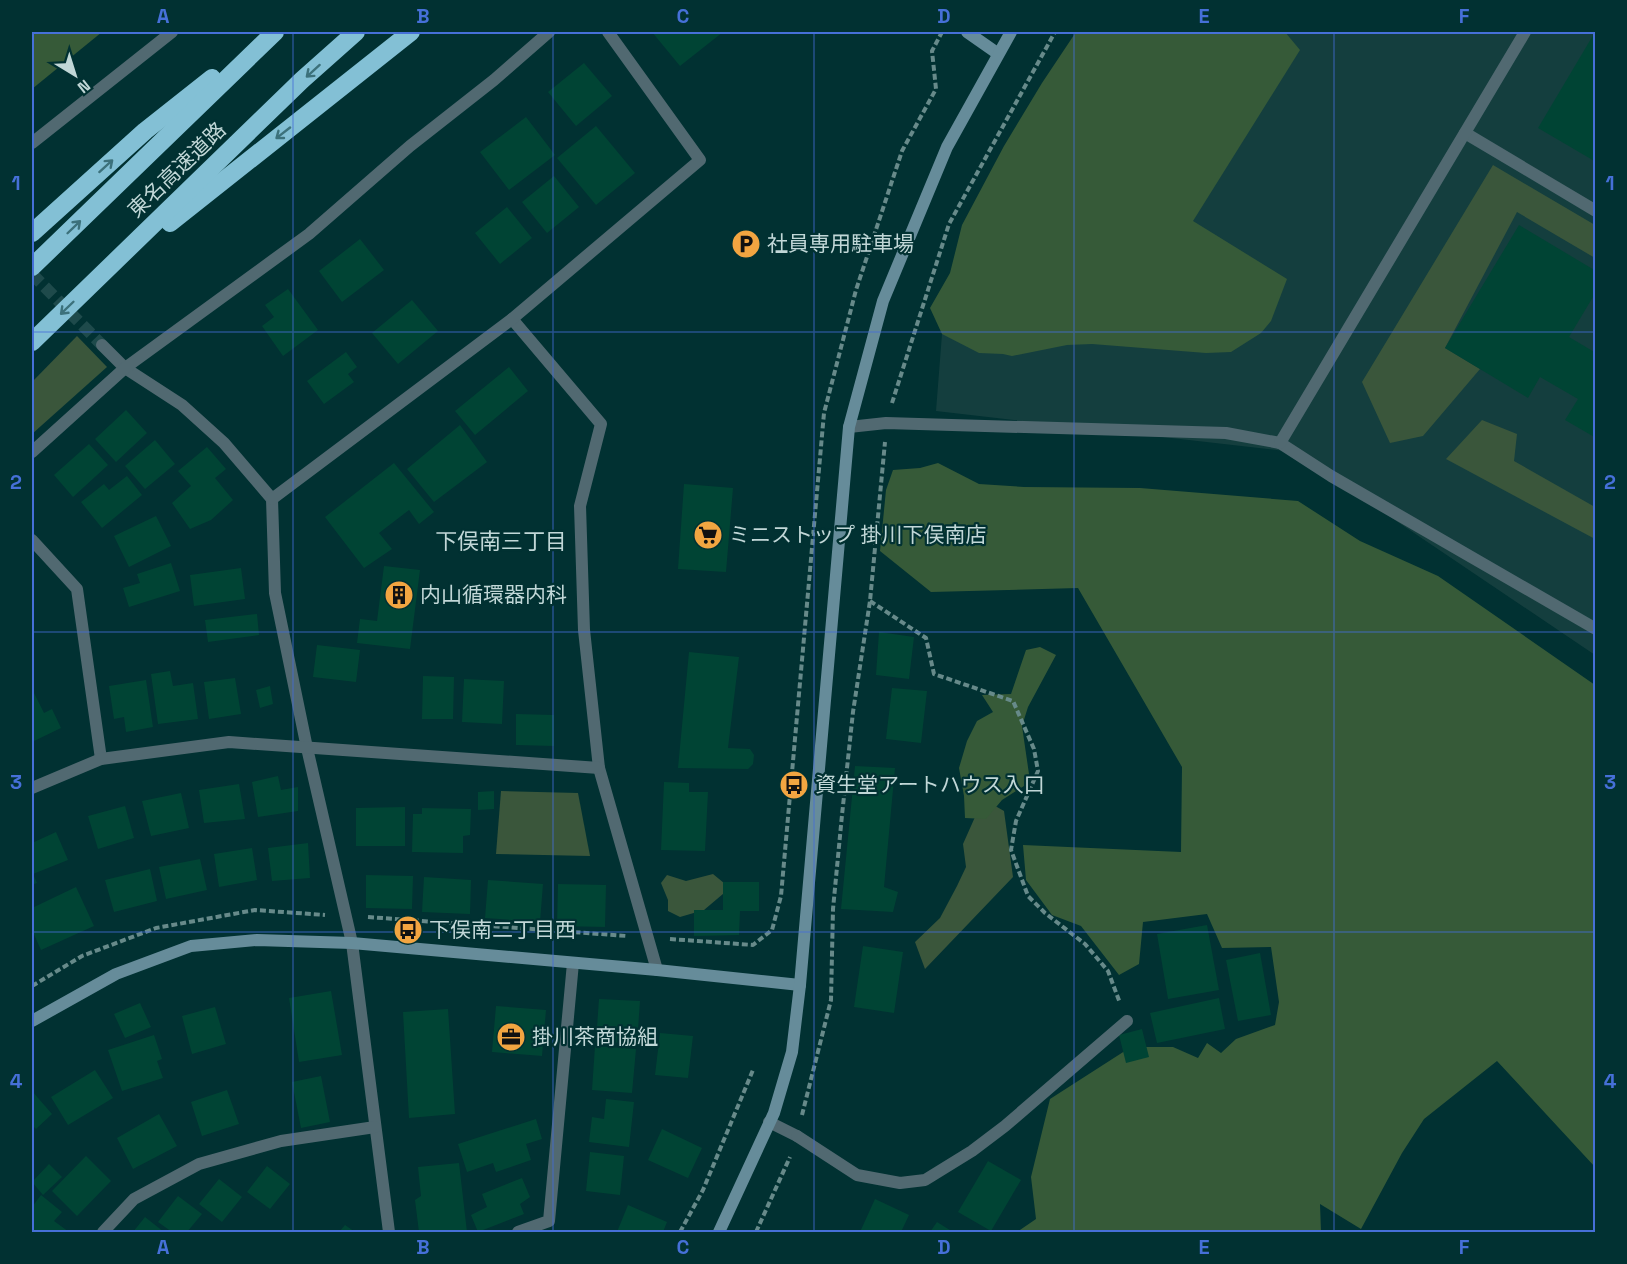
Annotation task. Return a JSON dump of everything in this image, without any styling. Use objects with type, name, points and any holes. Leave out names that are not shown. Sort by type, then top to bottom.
[{"type":"highway","points":[[32,233],[145,131],[273,32]]},
{"type":"highway","name":"東名高速道路","points":[[32,267],[273,32]]},
{"type":"highway","name":"東名高速道路","points":[[32,342],[303,80],[356,32]]},
{"type":"highway","points":[[85,290],[411,32]]},
{"type":"street","points":[[32,143],[172,32]]},
{"type":"street","points":[[32,452],[125,368],[309,234],[410,146],[494,80],[549,32]]},
{"type":"street","points":[[272,499],[512,319],[700,160],[608,32]]},
{"type":"street","points":[[967,32],[997,52]]},
{"type":"street","points":[[722,1232],[769,1122],[792,1052],[800,985],[849,426],[883,301],[946,147],[997,52],[1011,32]]},
{"type":"street","points":[[1280,443],[1524,32]]},
{"type":"street","points":[[1464,133],[1596,211]]},
{"type":"street","points":[[512,319],[601,424],[580,506],[584,630],[599,768],[657,970]]},
{"type":"street","points":[[102,345],[125,368],[182,405],[224,443],[272,499],[275,593],[352,943],[389,1233]]},
{"type":"street","points":[[849,426],[886,423],[1226,433],[1280,443],[1331,476],[1596,629]]},
{"type":"street","points":[[32,540],[77,589],[101,759]]},
{"type":"street","points":[[32,788],[101,759],[229,742],[599,768]]},
{"type":"street","points":[[32,1021],[116,974],[191,946],[257,940],[352,943],[800,985]]},
{"type":"street","points":[[518,1233],[549,1221],[573,963]]},
{"type":"street","points":[[769,1122],[797,1136],[857,1175],[900,1183],[925,1180],[972,1152],[1127,1021]]},
{"type":"street","points":[[103,1233],[134,1199],[199,1164],[281,1141],[375,1126]]},
{"type":"path","points":[[902,151],[936,89],[932,51],[942,32]]},
{"type":"path","points":[[756,1233],[797,1136],[831,1000],[833,909],[840,827],[853,712],[870,601],[886,423],[949,224],[1055,32]]},
{"type":"path","points":[[870,601],[926,638],[934,674],[1013,701],[1034,749],[1038,771],[1016,821],[1011,850],[1028,896],[1045,913],[1085,944],[1108,971],[1127,1021]]},
{"type":"path","points":[[680,1233],[703,1190],[753,1070]]},
{"type":"shaded area","points":[[1091,32],[1595,32],[1595,655],[1294,452],[936,411],[942,334]]},
{"type":"green space","points":[[32,32],[102,32],[32,89]]},
{"type":"green space","points":[[1076,32],[1285,32],[1300,50],[1193,221],[1287,279],[1271,321],[1261,333],[1231,352],[1206,353],[1092,344],[1067,345],[1012,356],[979,353],[942,334],[930,308],[950,273],[962,225],[1004,146]]},
{"type":"green space","points":[[1493,165],[1595,225],[1595,258],[1517,212],[1445,348],[1480,369],[1423,436],[1390,443],[1362,382]]},
{"type":"green space","points":[[77,336],[107,367],[32,434],[32,382]]},
{"type":"green space","points":[[1482,420],[1517,434],[1514,461],[1595,507],[1595,539],[1446,459]]},
{"type":"green space","points":[[938,463],[979,484],[1024,487],[1140,488],[1298,501],[1360,541],[1438,576],[1595,685],[1595,1167],[1497,1061],[1424,1119],[1402,1153],[1361,1229],[1320,1204],[1321,1232],[1017,1232],[1036,1219],[1031,1177],[1050,1099],[1131,1047],[1173,1047],[1198,1058],[1207,1043],[1221,1053],[1236,1039],[1275,1025],[1279,1002],[1271,947],[1222,948],[1207,914],[1143,922],[1139,964],[1119,975],[1081,926],[1052,915],[1026,880],[1023,845],[1181,852],[1182,767],[1078,588],[931,592],[880,551],[886,490],[893,470],[920,468]]},
{"type":"green space","points":[[1040,647],[1056,655],[1028,707],[1022,726],[1029,774],[1024,786],[1002,800],[986,819],[965,818],[959,768],[967,741],[977,721],[993,712],[982,695],[1011,694],[1026,650]]},
{"type":"green space","points":[[501,791],[578,793],[590,856],[496,854]]},
{"type":"green space","points":[[983,799],[1004,811],[1013,877],[925,969],[915,942],[940,918],[957,886],[966,867],[963,844]]},
{"type":"green space","points":[[713,874],[730,888],[704,910],[680,917],[668,911],[668,900],[661,883],[667,875],[686,881]]},
{"type":"building","points":[[652,32],[723,32],[680,66]]},
{"type":"building","points":[[1596,32],[1596,162],[1538,128]]},
{"type":"building","points":[[584,63],[612,96],[576,126],[548,92]]},
{"type":"building","points":[[526,117],[555,155],[509,190],[480,152]]},
{"type":"building","points":[[596,126],[635,173],[596,205],[557,158]]},
{"type":"building","points":[[554,176],[579,207],[547,233],[522,202]]},
{"type":"building","points":[[507,207],[532,238],[500,264],[475,233]]},
{"type":"building","points":[[1519,225],[1596,271],[1596,292],[1569,337],[1596,353],[1596,438],[1565,420],[1578,399],[1540,377],[1528,398],[1445,348]]},
{"type":"building","points":[[360,239],[384,270],[342,302],[319,271]]},
{"type":"building","points":[[288,289],[318,330],[283,356],[262,326],[274,317],[265,305]]},
{"type":"building","points":[[412,300],[438,331],[398,364],[372,333]]},
{"type":"building","points":[[346,352],[357,367],[348,374],[354,382],[324,404],[307,381]]},
{"type":"building","points":[[509,367],[528,391],[475,435],[455,411]]},
{"type":"building","points":[[126,410],[147,433],[116,462],[95,439]]},
{"type":"building","points":[[460,425],[487,462],[434,502],[407,469]]},
{"type":"building","points":[[155,440],[175,464],[145,489],[125,466]]},
{"type":"building","points":[[89,444],[108,465],[73,497],[54,475]]},
{"type":"building","points":[[207,447],[226,469],[215,478],[233,500],[211,520],[190,529],[172,503],[191,486],[178,471]]},
{"type":"building","points":[[394,463],[434,512],[419,524],[409,510],[379,533],[392,549],[364,568],[325,517]]},
{"type":"building","points":[[127,476],[142,495],[102,528],[81,502],[104,484],[109,490]]},
{"type":"building","points":[[684,484],[733,488],[726,572],[678,569]]},
{"type":"building","points":[[156,516],[171,546],[129,567],[114,536]]},
{"type":"building","points":[[171,563],[180,591],[129,607],[123,588],[140,583],[137,574]]},
{"type":"building","name":"内山循環器内科","points":[[384,566],[420,570],[410,649],[357,643],[360,619],[377,621]]},
{"type":"building","points":[[241,568],[245,599],[194,606],[190,575]]},
{"type":"building","points":[[257,614],[259,635],[208,642],[205,620]]},
{"type":"building","points":[[879,632],[914,637],[909,679],[876,675]]},
{"type":"building","points":[[317,645],[360,650],[356,682],[313,677]]},
{"type":"building","points":[[689,652],[739,657],[728,748],[750,749],[754,755],[753,764],[748,769],[678,768]]},
{"type":"building","points":[[170,671],[173,686],[193,683],[198,719],[158,724],[151,674]]},
{"type":"building","points":[[423,676],[454,677],[453,719],[422,719]]},
{"type":"building","points":[[235,678],[241,714],[209,719],[204,682]]},
{"type":"building","points":[[464,679],[504,681],[502,724],[462,722]]},
{"type":"building","points":[[146,680],[153,727],[126,732],[124,717],[114,719],[109,686]]},
{"type":"building","points":[[270,686],[273,704],[260,708],[256,690]]},
{"type":"building","points":[[892,688],[927,691],[921,743],[886,739]]},
{"type":"building","points":[[34,693],[44,713],[52,709],[61,728],[32,742],[32,694]]},
{"type":"building","points":[[516,714],[554,715],[554,746],[516,745]]},
{"type":"building","points":[[855,766],[895,768],[884,887],[898,892],[893,912],[841,909]]},
{"type":"building","points":[[278,776],[281,790],[298,787],[298,811],[258,817],[252,782]]},
{"type":"building","points":[[664,782],[689,783],[689,792],[708,792],[705,851],[661,850]]},
{"type":"building","points":[[239,784],[245,819],[204,823],[199,790]]},
{"type":"building","points":[[494,791],[494,809],[478,810],[478,792]]},
{"type":"building","points":[[181,793],[189,828],[151,836],[142,801]]},
{"type":"building","points":[[125,806],[134,838],[98,849],[88,816]]},
{"type":"building","points":[[405,807],[405,846],[356,846],[356,808]]},
{"type":"building","points":[[422,808],[471,809],[470,835],[463,836],[463,853],[412,852],[413,814],[422,814]]},
{"type":"building","points":[[56,832],[68,860],[33,874],[37,883],[32,885],[32,843]]},
{"type":"building","points":[[308,843],[310,878],[272,881],[268,848]]},
{"type":"building","points":[[252,848],[257,880],[219,887],[214,854]]},
{"type":"building","points":[[200,859],[207,890],[166,899],[159,867]]},
{"type":"building","points":[[150,869],[157,901],[114,912],[105,880]]},
{"type":"building","points":[[366,875],[413,876],[412,909],[366,908]]},
{"type":"building","points":[[424,877],[471,880],[470,914],[422,912]]},
{"type":"building","points":[[488,880],[543,884],[540,922],[485,918]]},
{"type":"building","points":[[723,882],[759,882],[759,911],[740,911],[739,935],[694,936],[694,910],[723,910]]},
{"type":"building","points":[[558,884],[606,885],[605,927],[557,926]]},
{"type":"building","points":[[76,887],[94,926],[41,950],[32,930],[32,908]]},
{"type":"building","points":[[1207,925],[1219,990],[1168,999],[1157,934]]},
{"type":"building","points":[[863,946],[903,952],[894,1013],[854,1007]]},
{"type":"building","points":[[1260,953],[1271,1015],[1238,1021],[1226,960]]},
{"type":"building","points":[[331,991],[342,1055],[299,1062],[289,998]]},
{"type":"building","points":[[1219,998],[1225,1029],[1157,1043],[1150,1013]]},
{"type":"building","points":[[599,999],[640,1001],[637,1044],[596,1041]]},
{"type":"building","points":[[140,1003],[151,1027],[125,1038],[114,1014]]},
{"type":"building","points":[[496,1006],[546,1010],[542,1056],[492,1052]]},
{"type":"building","points":[[215,1007],[226,1044],[192,1054],[182,1016]]},
{"type":"building","points":[[448,1009],[455,1114],[409,1118],[403,1012]]},
{"type":"building","points":[[1142,1029],[1149,1057],[1126,1063],[1119,1035]]},
{"type":"building","points":[[660,1033],[693,1036],[688,1078],[655,1075]]},
{"type":"building","points":[[154,1035],[162,1059],[157,1061],[163,1078],[122,1091],[108,1050]]},
{"type":"building","points":[[595,1046],[636,1049],[632,1093],[592,1090]]},
{"type":"building","points":[[95,1070],[113,1098],[68,1125],[51,1097]]},
{"type":"building","points":[[321,1076],[330,1122],[301,1128],[292,1082]]},
{"type":"building","points":[[227,1090],[239,1124],[202,1136],[191,1102]]},
{"type":"building","points":[[32,1091],[52,1114],[36,1129],[32,1125]]},
{"type":"building","points":[[606,1099],[634,1102],[629,1147],[589,1142],[592,1117],[604,1119]]},
{"type":"building","points":[[159,1114],[177,1146],[133,1169],[117,1138]]},
{"type":"building","points":[[536,1119],[542,1139],[526,1144],[531,1160],[496,1172],[493,1163],[467,1172],[458,1144]]},
{"type":"building","points":[[662,1129],[702,1148],[688,1178],[648,1160]]},
{"type":"building","points":[[590,1152],[624,1156],[620,1195],[586,1191]]},
{"type":"building","points":[[86,1156],[111,1181],[77,1216],[52,1191]]},
{"type":"building","points":[[988,1161],[1021,1180],[991,1231],[958,1212]]},
{"type":"building","points":[[459,1163],[467,1232],[419,1232],[415,1200],[421,1196],[418,1167]]},
{"type":"building","points":[[49,1164],[62,1177],[43,1195],[32,1182]]},
{"type":"building","points":[[267,1166],[290,1184],[270,1209],[247,1192]]},
{"type":"building","points":[[522,1178],[530,1197],[520,1204],[524,1214],[478,1232],[471,1215],[487,1207],[482,1194]]},
{"type":"building","points":[[219,1179],[242,1197],[222,1222],[199,1204]]},
{"type":"building","points":[[41,1195],[62,1212],[54,1221],[69,1232],[32,1232],[32,1207]]},
{"type":"building","points":[[178,1196],[202,1214],[187,1232],[172,1232],[158,1222]]},
{"type":"building","points":[[875,1199],[909,1215],[901,1232],[860,1232]]},
{"type":"building","points":[[628,1205],[667,1222],[663,1232],[617,1232]]},
{"type":"building","points":[[145,1217],[164,1232],[133,1232]]},
{"type":"building","points":[[937,1222],[953,1232],[930,1232]]},
{"type":"building","points":[[345,1225],[355,1232],[339,1232]]},
{"type":"tunnel","points":[[32,274],[102,345]]},
{"type":"place","name":"社員専用駐車場","points":[[746,244]]},
{"type":"place","name":"ミニストップ 掛川下俣南店","points":[[708,535]]},
{"type":"place","name":"内山循環器内科","points":[[399,595]]},
{"type":"place","name":"資生堂アートハウス入口","points":[[794,785]]},
{"type":"place","name":"下俣南二丁目西","points":[[408,930]]},
{"type":"place","name":"掛川茶商協組","points":[[511,1037]]},
{"type":"district","name":"下俣南三丁目","points":[[501,541]]}]
